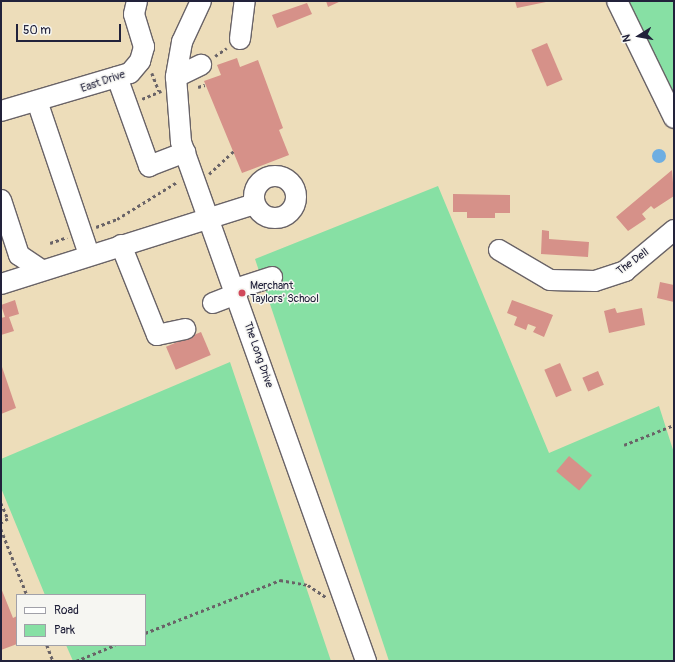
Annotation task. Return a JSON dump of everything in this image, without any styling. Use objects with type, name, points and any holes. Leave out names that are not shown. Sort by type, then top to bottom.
[{"type":"street","name":"East Drive","points":[[1,111],[117,77],[134,69],[143,52],[134,14],[137,1]]},
{"type":"street","name":"The Long Drive","points":[[201,1],[182,42],[176,77],[185,152],[366,661]]},
{"type":"street","points":[[240,40],[245,1]]},
{"type":"street","points":[[617,1],[674,118]]},
{"type":"street","points":[[176,77],[201,65]]},
{"type":"street","points":[[117,77],[149,166],[185,152]]},
{"type":"street","points":[[37,101],[89,255]]},
{"type":"street","points":[[1,200],[19,255],[41,270]]},
{"type":"street","points":[[1,284],[41,270],[254,204]]},
{"type":"street","name":"The Dell","points":[[499,250],[550,280],[595,281],[625,271],[674,230]]},
{"type":"street","points":[[121,245],[157,335],[185,329]]},
{"type":"street","points":[[213,303],[272,277]]},
{"type":"path","points":[[201,65],[240,40]]},
{"type":"path","points":[[50,243],[117,219],[180,180],[210,174],[234,151]]},
{"type":"path","points":[[624,445],[674,425]]},
{"type":"path","points":[[1,503],[8,520],[1,523]]},
{"type":"path","points":[[1,529],[27,594]]},
{"type":"path","points":[[146,633],[280,580],[308,585],[337,606],[347,606]]},
{"type":"path","points":[[47,646],[54,661]]},
{"type":"path","points":[[76,661],[113,646]]},
{"type":"green space","points":[[627,1],[674,1],[674,100]]},
{"type":"green space","points":[[438,186],[549,453],[659,406],[674,453],[674,661],[389,661],[255,259]]},
{"type":"green space","points":[[230,362],[331,661],[73,661],[66,646],[146,646],[146,594],[45,594],[1,488],[1,459]]},
{"type":"water","points":[[659,149],[664,151],[666,156],[664,161],[659,163],[654,161],[652,156],[654,151]]},
{"type":"building","points":[[326,1],[341,1],[328,7]]},
{"type":"building","points":[[515,1],[545,1],[546,2],[517,8]]},
{"type":"building","points":[[307,3],[312,14],[277,28],[272,15]]},
{"type":"building","points":[[547,43],[563,80],[547,86],[531,50]]},
{"type":"building","points":[[237,58],[240,67],[258,60],[283,128],[279,130],[289,155],[242,173],[204,81],[221,75],[217,65]]},
{"type":"building","points":[[672,170],[674,196],[654,209],[651,206],[642,214],[646,219],[628,231],[616,217]]},
{"type":"building","points":[[453,194],[510,195],[510,213],[495,213],[495,218],[467,218],[467,212],[453,212]]},
{"type":"building","points":[[542,230],[549,231],[549,239],[589,242],[588,257],[541,254]]},
{"type":"building","points":[[660,282],[674,285],[674,302],[657,298]]},
{"type":"building","points":[[15,300],[19,314],[9,317],[14,331],[1,335],[1,318],[5,317],[1,305]]},
{"type":"building","points":[[512,300],[553,315],[544,337],[533,332],[536,327],[528,324],[526,330],[514,325],[517,317],[507,313]]},
{"type":"building","points":[[615,308],[617,313],[642,308],[645,325],[609,333],[604,311]]},
{"type":"building","points":[[201,332],[211,355],[176,370],[166,347]]},
{"type":"building","points":[[560,363],[572,391],[556,397],[544,370]]},
{"type":"building","points":[[1,364],[16,408],[1,414]]},
{"type":"building","points":[[598,371],[604,385],[588,391],[582,378]]},
{"type":"building","points":[[569,456],[592,475],[579,491],[556,471]]},
{"type":"building","points":[[1,588],[13,618],[16,616],[16,644],[1,650]]},
{"type":"place","name":"Merchant Taylors' School","points":[[242,293]]}]
